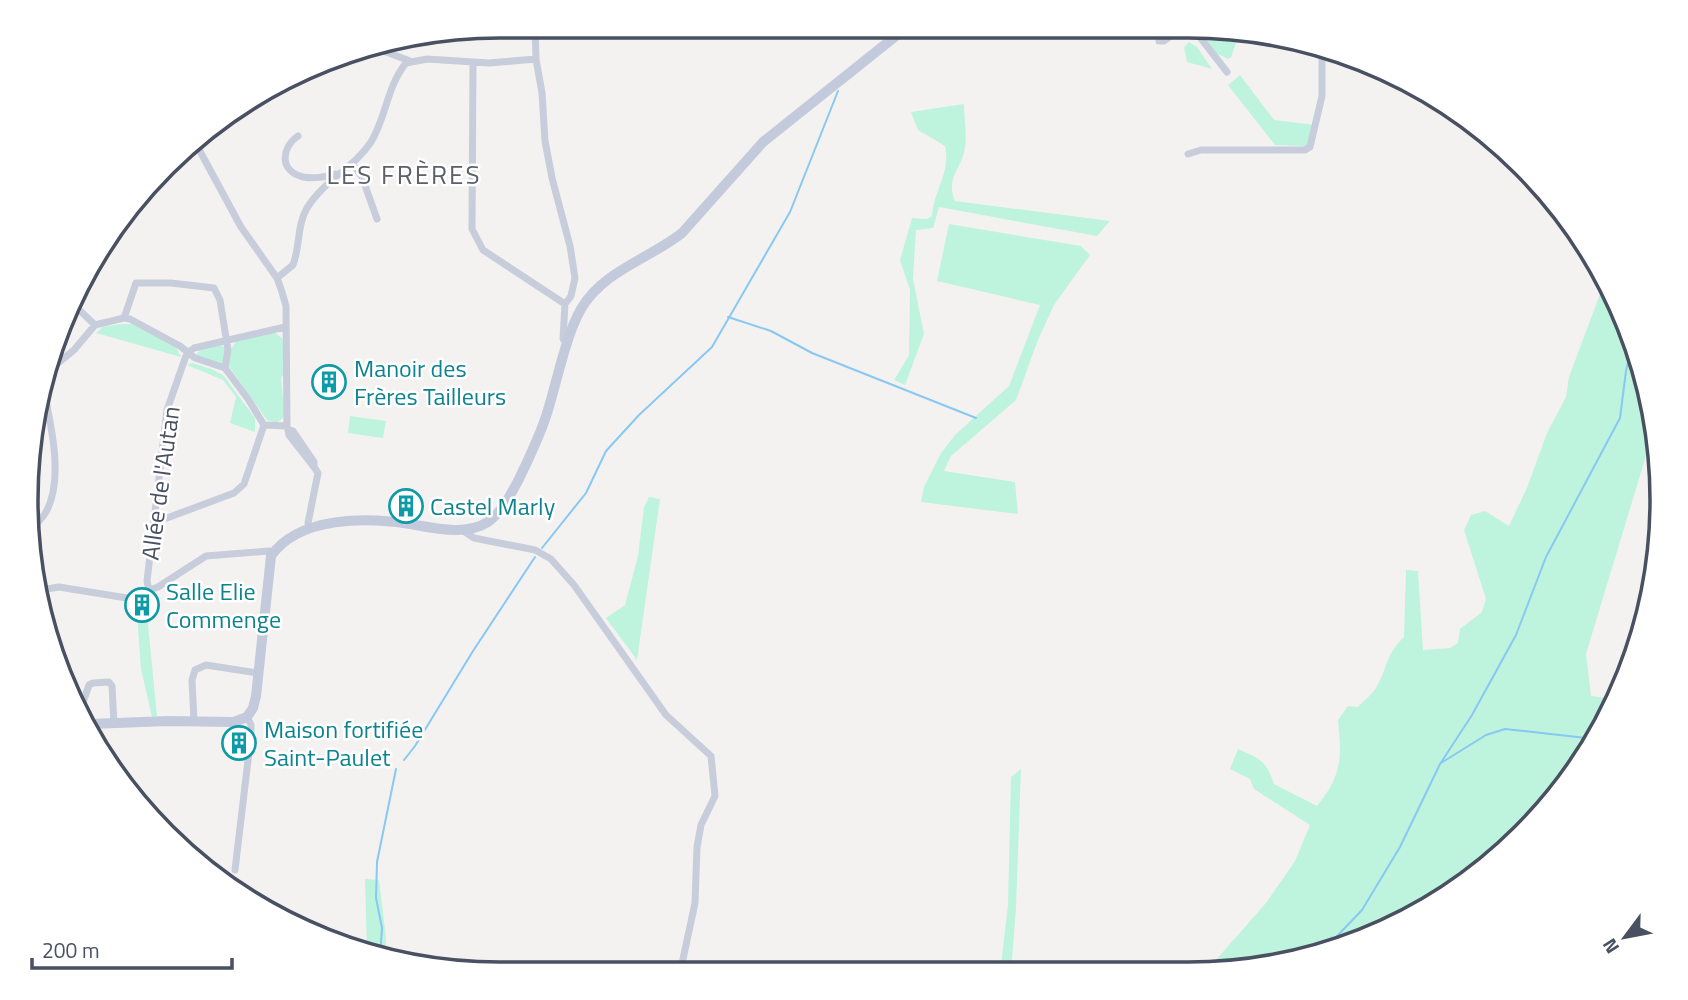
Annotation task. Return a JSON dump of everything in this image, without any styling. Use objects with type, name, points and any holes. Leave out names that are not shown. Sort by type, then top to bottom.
[{"type":"street","points":[[535,38],[550,166],[575,278],[571,296],[565,304],[563,339],[569,344]]},
{"type":"street","points":[[96,724],[234,722],[247,717],[253,708],[270,562],[273,553],[309,528],[359,521],[461,529],[485,524],[504,505],[540,434],[569,344],[582,309],[590,297],[610,279],[682,233],[763,142],[893,38]]},
{"type":"street","points":[[1159,40],[1168,38]]},
{"type":"street","points":[[1201,38],[1227,72]]},
{"type":"street","points":[[387,52],[410,61],[515,63],[536,59]]},
{"type":"street","points":[[1188,154],[1201,150],[1306,150],[1310,147],[1322,96],[1322,59]]},
{"type":"street","points":[[277,278],[293,265],[306,210],[324,185],[352,163],[372,141],[398,73],[410,61]]},
{"type":"street","points":[[473,62],[472,229],[483,250],[565,304]]},
{"type":"street","points":[[298,136],[290,141],[286,149],[284,158],[288,169],[299,176],[317,178],[338,173]]},
{"type":"street","points":[[199,150],[241,227],[277,278],[285,306],[289,435],[317,473],[309,528]]},
{"type":"street","points":[[352,163],[362,177],[377,219]]},
{"type":"street","points":[[124,318],[136,283],[210,286],[217,292],[229,350],[225,368]]},
{"type":"street","points":[[80,310],[95,325]]},
{"type":"street","points":[[60,361],[74,350],[95,325],[124,318],[137,322],[180,346],[187,353],[225,368],[264,425]]},
{"type":"street","points":[[187,353],[194,348],[285,327]]},
{"type":"street","name":"Allée de l'Autan","points":[[149,591],[147,581],[167,410],[187,353]]},
{"type":"street","points":[[39,522],[49,505],[54,485],[55,458],[48,407]]},
{"type":"street","points":[[264,425],[288,428]]},
{"type":"street","points":[[156,518],[167,518],[234,494],[244,484],[264,425]]},
{"type":"street","points":[[461,529],[474,538],[535,550],[551,559],[574,585],[666,715],[711,756],[715,796],[701,825],[697,847],[695,902],[682,962]]},
{"type":"street","points":[[47,589],[59,587],[127,597],[149,591],[206,556],[270,551],[273,553]]},
{"type":"street","points":[[194,721],[192,680],[195,670],[206,665],[258,673]]},
{"type":"street","points":[[84,700],[90,684],[109,682],[113,687],[114,724]]},
{"type":"street","points":[[235,870],[251,735],[251,725],[247,717]]},
{"type":"green space","points":[[1205,39],[1237,41],[1228,59],[1216,53]]},
{"type":"green space","points":[[1189,42],[1197,47],[1212,69],[1187,62],[1184,47]]},
{"type":"green space","points":[[1240,75],[1274,120],[1315,125],[1309,145],[1304,149],[1303,146],[1275,145],[1228,85]]},
{"type":"green space","points":[[964,104],[966,143],[953,179],[952,193],[955,201],[1110,221],[1097,236],[939,207],[933,228],[916,230],[913,279],[924,334],[905,385],[894,380],[909,355],[910,290],[900,260],[912,218],[927,219],[932,216],[946,164],[945,146],[918,130],[911,112]]},
{"type":"green space","points":[[949,224],[1081,246],[1090,255],[1054,305],[1016,400],[951,456],[944,471],[1015,482],[1018,514],[921,502],[924,487],[941,453],[955,435],[1009,386],[1040,305],[937,281]]},
{"type":"green space","points":[[1600,294],[1614,323],[1634,381],[1647,452],[1586,654],[1591,696],[1605,698],[1588,731],[1554,781],[1514,826],[1469,866],[1419,900],[1365,926],[1307,946],[1248,958],[1215,961],[1266,903],[1295,861],[1310,825],[1254,789],[1250,779],[1230,769],[1238,749],[1261,761],[1274,784],[1317,806],[1336,775],[1340,756],[1338,720],[1348,706],[1358,707],[1373,692],[1390,656],[1404,637],[1406,570],[1418,571],[1423,650],[1450,648],[1458,643],[1460,629],[1482,612],[1486,599],[1464,530],[1471,515],[1485,511],[1509,526],[1527,488],[1547,433],[1566,397],[1569,377]]},
{"type":"green space","points":[[133,324],[176,347],[181,357],[96,333],[103,327]]},
{"type":"green space","points":[[274,332],[283,342],[284,374],[281,378],[285,416],[277,423],[267,420],[228,365],[236,341]]},
{"type":"green space","points":[[221,345],[226,349],[225,360],[221,364],[196,356],[200,349]]},
{"type":"green space","points":[[192,363],[223,375],[255,418],[255,432],[230,423],[236,397],[223,380],[187,365]]},
{"type":"green space","points":[[350,416],[386,421],[383,438],[348,433]]},
{"type":"green space","points":[[649,497],[660,499],[637,660],[606,618],[625,605],[638,556],[644,507]]},
{"type":"green space","points":[[147,614],[157,716],[152,717],[141,669],[137,615]]},
{"type":"green space","points":[[1021,769],[1012,962],[1001,962],[1008,905],[1011,777]]},
{"type":"green space","points":[[365,879],[379,880],[385,947],[367,942]]},
{"type":"waterway","points":[[542,548],[586,493],[606,451],[639,415],[712,347],[790,212],[838,91]]},
{"type":"waterway","points":[[728,317],[771,331],[812,353],[976,418]]},
{"type":"waterway","points":[[1336,937],[1362,910],[1400,847],[1440,764],[1472,715],[1516,635],[1546,557],[1620,418],[1628,362]]},
{"type":"waterway","points":[[404,760],[535,557]]},
{"type":"waterway","points":[[1441,763],[1486,735],[1505,729],[1584,738]]},
{"type":"waterway","points":[[381,946],[382,928],[376,898],[377,862],[396,769]]},
{"type":"place","name":"Manoir des Frères Tailleurs","points":[[329,382]]},
{"type":"place","name":"Castel Marly","points":[[406,506]]},
{"type":"place","name":"Salle Elie Commenge","points":[[142,605]]},
{"type":"place","name":"Maison fortifiée Saint-Paulet","points":[[239,743]]},
{"type":"district","name":"LES FRÈRES","points":[[404,174]]}]
